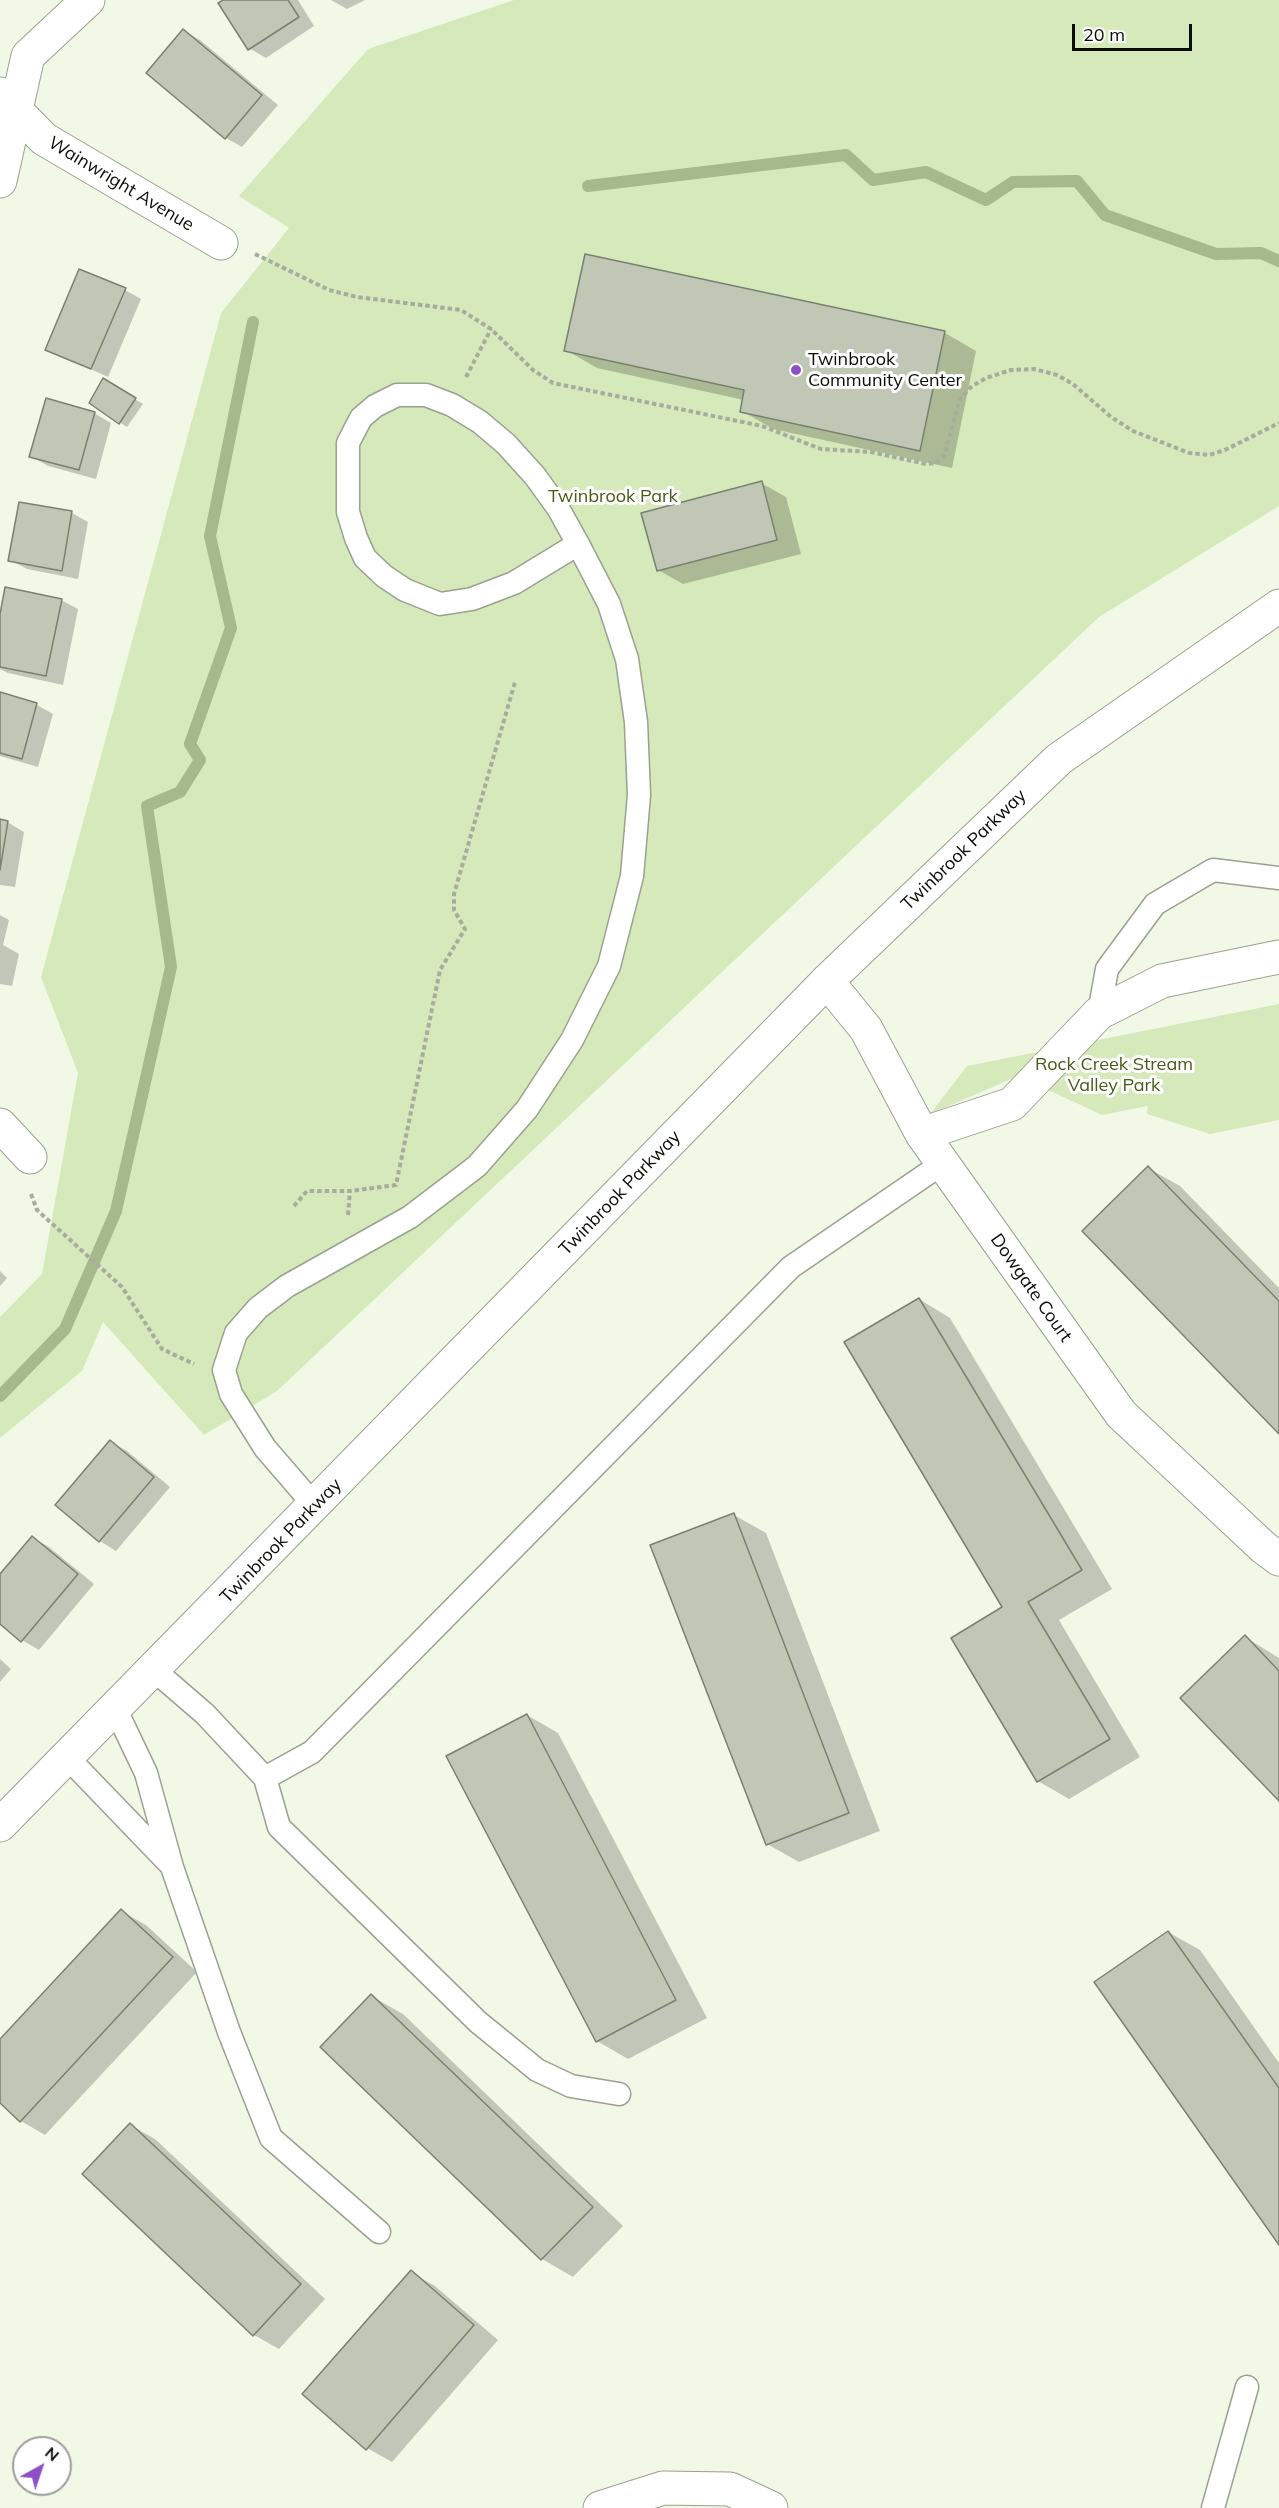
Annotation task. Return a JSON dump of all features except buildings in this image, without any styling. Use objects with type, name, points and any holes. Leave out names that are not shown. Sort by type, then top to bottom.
[{"type":"street","points":[[0,181],[8,104],[28,56],[88,0]]},
{"type":"street","name":"Wainwright Avenue","points":[[8,104],[44,139],[221,243]]},
{"type":"street","name":"Twinbrook Parkway","points":[[0,1825],[827,981],[1059,759],[1279,606]]},
{"type":"street","points":[[922,1134],[1012,1104],[1099,1013],[1162,981],[1279,957]]},
{"type":"street","name":"Dowgate Court","points":[[827,981],[866,1029],[922,1134],[1121,1414],[1263,1547],[1279,1559]]},
{"type":"street","points":[[0,1125],[30,1157]]},
{"type":"street","points":[[600,2508],[663,2488],[730,2489],[771,2508]]},
{"type":"lane","points":[[315,1506],[265,1448],[231,1394],[225,1370],[236,1333],[258,1308],[288,1286],[410,1216],[477,1166],[527,1109],[572,1040],[609,966],[632,876],[639,795],[636,722],[627,659],[609,604],[578,544],[558,507],[534,476],[506,444],[480,422],[452,405],[426,395],[398,395],[375,406],[361,418],[348,443],[346,484],[348,512],[365,558],[384,576],[405,590],[440,604],[472,599],[513,583],[578,544]]},
{"type":"lane","points":[[1099,1013],[1107,969],[1155,904],[1213,870],[1279,878]]},
{"type":"lane","points":[[265,1778],[312,1752],[791,1267],[943,1163]]},
{"type":"lane","points":[[154,1670],[205,1714],[265,1778],[279,1827],[478,2022],[537,2070],[571,2086],[620,2094]]},
{"type":"lane","points":[[115,1708],[146,1773],[172,1867],[229,2032],[271,2138],[379,2232]]},
{"type":"lane","points":[[66,1756],[172,1867]]},
{"type":"lane","points":[[1213,2508],[1247,2387]]},
{"type":"path","points":[[221,243],[242,248],[329,290],[357,297],[460,310],[491,329],[533,370],[553,382],[762,426],[821,449],[871,452],[926,464],[936,464],[944,456],[960,399],[971,387],[986,378],[1011,370],[1034,369],[1057,375],[1073,384],[1111,417],[1133,431],[1188,453],[1209,455],[1225,450],[1279,423]]},
{"type":"path","points":[[452,405],[491,329]]},
{"type":"path","points":[[294,1206],[307,1191],[350,1191],[396,1185],[440,970],[465,929],[454,910],[454,894],[515,682]]},
{"type":"path","points":[[30,1157],[31,1198],[37,1210],[122,1287],[162,1349],[196,1365],[225,1370]]},
{"type":"path","points":[[347,1221],[350,1191]]},
{"type":"green space","name":"Twinbrook Park","points":[[514,0],[1279,0],[1279,506],[1099,617],[277,1391],[204,1435],[103,1322],[82,1371],[0,1438],[0,1317],[42,1274],[78,1073],[41,977],[221,313],[289,228],[239,196],[368,49]]},
{"type":"green space","name":"Rock Creek Stream Valley Park","points":[[1279,1004],[1279,1120],[1210,1134],[1147,1114],[1148,1106],[1102,1115],[1018,1076],[930,1114],[967,1066]]},
{"type":"waterway","points":[[588,186],[846,155],[873,180],[926,172],[986,200],[1013,182],[1077,181],[1105,215],[1216,254],[1261,253],[1279,261]]},
{"type":"waterway","points":[[0,1396],[65,1329],[116,1211],[171,967],[147,806],[180,792],[200,760],[190,744],[231,628],[210,536],[253,322]]},
{"type":"place","name":"Twinbrook Community Center","points":[[796,370]]}]
